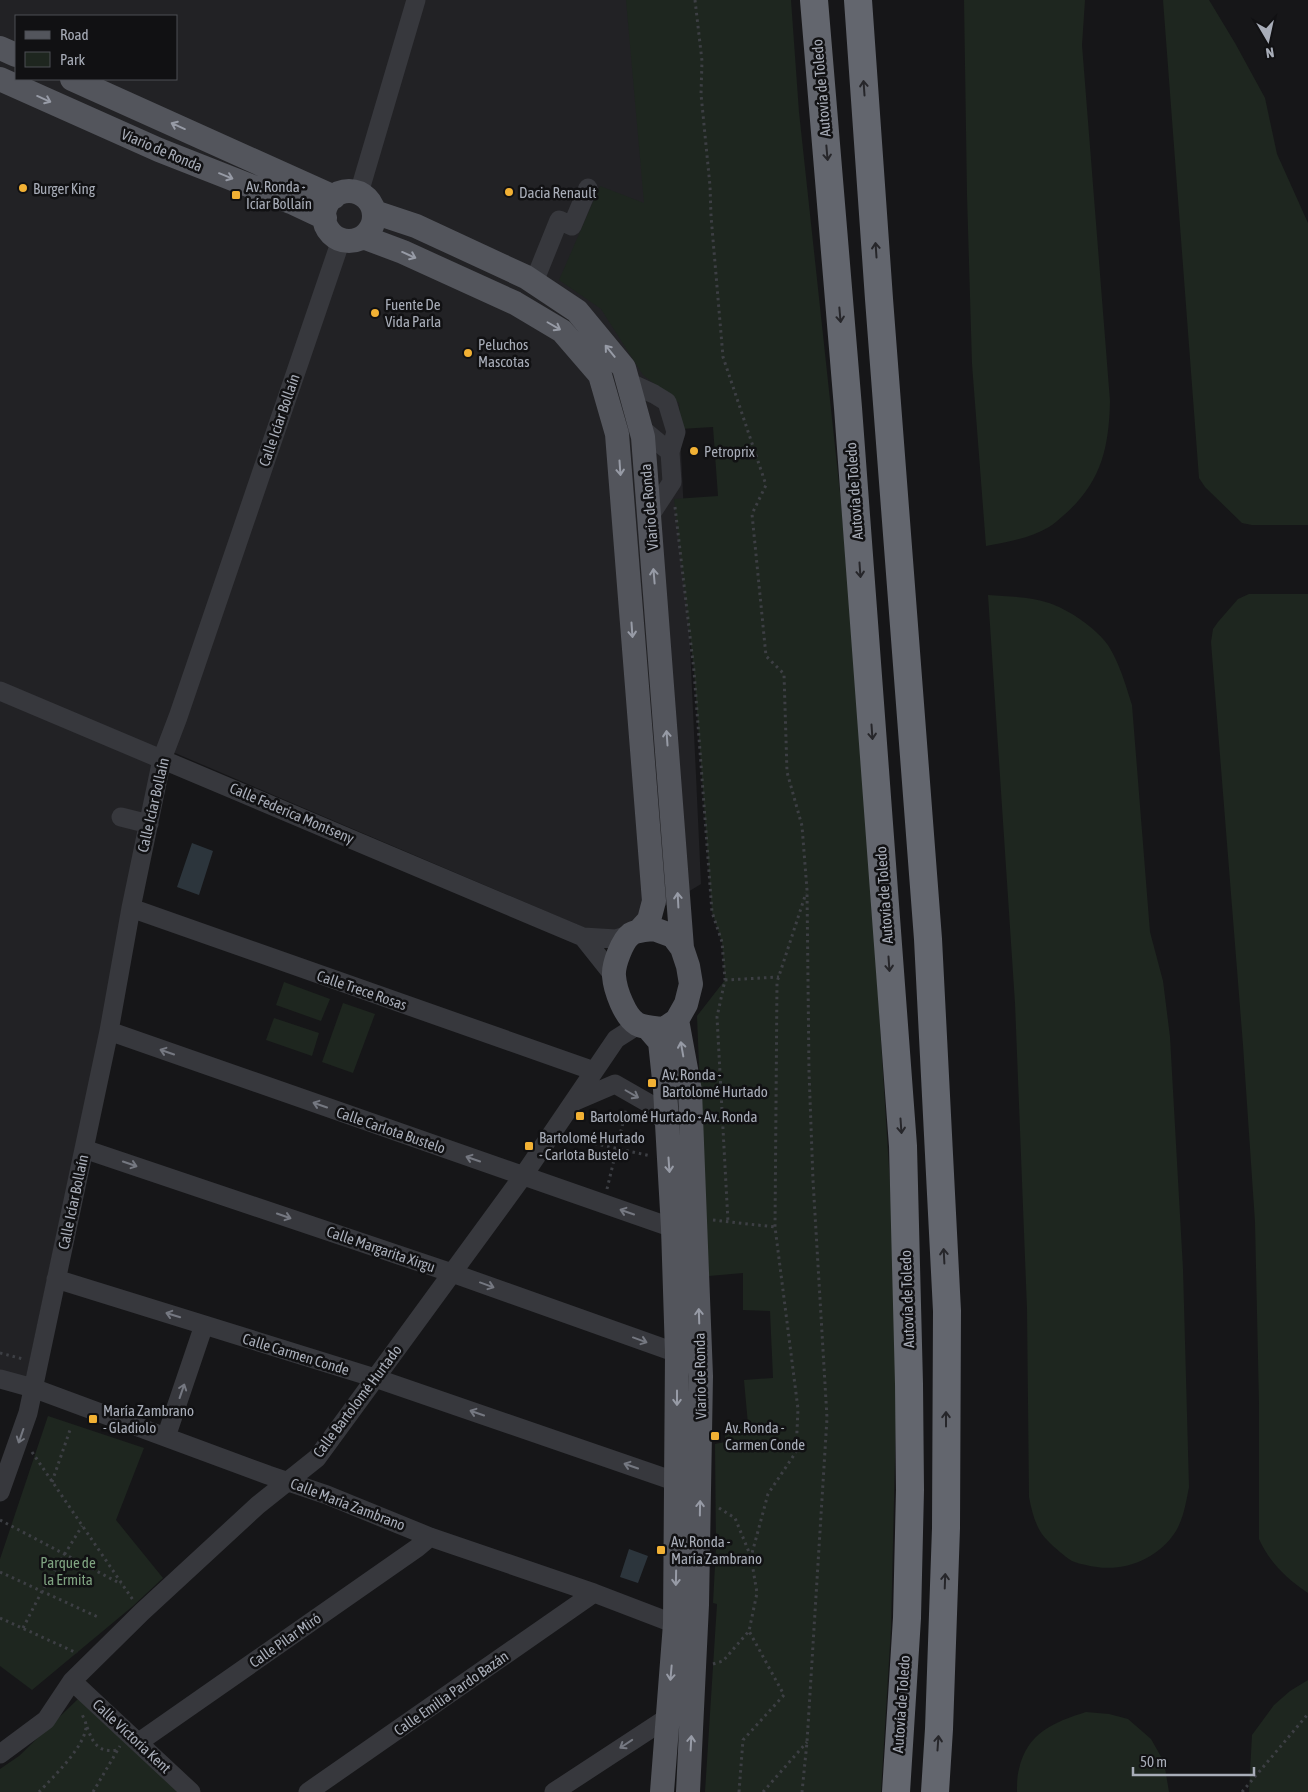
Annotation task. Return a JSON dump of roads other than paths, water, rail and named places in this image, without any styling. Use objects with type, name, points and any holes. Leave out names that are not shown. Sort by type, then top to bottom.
[{"type":"highway","name":"Autovía de Toledo","points":[[814,0],[849,418],[903,1146],[910,1490],[907,1618],[896,1792]]},
{"type":"highway","points":[[858,0],[928,940],[947,1311],[946,1528],[935,1792]]},
{"type":"main road","points":[[0,48],[15,55]]},
{"type":"main road","name":"Viario de Ronda","points":[[0,79],[159,150],[291,202],[329,207]]},
{"type":"main road","name":"Viario de Ronda","points":[[74,80],[329,207]]},
{"type":"main road","points":[[341,193],[358,193],[366,197],[374,212],[374,221],[370,230],[352,238],[332,235],[327,227],[329,207],[341,193]]},
{"type":"main road","name":"Viario de Ronda","points":[[374,212],[416,226],[534,282],[577,311],[624,368],[643,437],[682,948]]},
{"type":"main road","name":"Viario de Ronda","points":[[352,238],[403,252],[515,303],[562,331],[600,375],[617,434],[654,901],[649,920],[635,933]]},
{"type":"main road","points":[[654,929],[673,936],[682,948],[691,984],[686,1004],[678,1020],[664,1029],[643,1026],[627,1015],[614,976],[618,957],[624,943],[635,933],[654,929]]},
{"type":"main road","name":"Viario de Ronda","points":[[662,1792],[667,1718],[686,1626],[700,1496],[701,1376],[690,1091],[678,1020]]},
{"type":"main road","name":"Viario de Ronda","points":[[643,1026],[660,1042],[665,1089],[673,1228],[677,1354],[677,1482],[686,1626],[696,1661],[688,1792]]},
{"type":"street","points":[[358,193],[416,0]]},
{"type":"street","points":[[534,282],[559,220],[572,226],[588,188]]},
{"type":"street","name":"Calle Icíar Bollaín","points":[[0,1492],[22,1435],[28,1413],[84,1149],[162,759],[352,238]]},
{"type":"street","points":[[628,382],[667,402],[676,432],[670,452],[672,482],[649,517]]},
{"type":"street","points":[[641,428],[670,452]]},
{"type":"street","name":"Calle Federica Montseny","points":[[0,691],[583,937],[616,938],[635,933]]},
{"type":"street","points":[[121,817],[149,824]]},
{"type":"street","name":"Calle Trece Rosas","points":[[131,908],[594,1072]]},
{"type":"street","name":"Calle Federica Montseny","points":[[583,937],[614,976]]},
{"type":"street","name":"Calle Bartolomé Hurtado","points":[[0,1754],[46,1720],[72,1681],[142,1612],[258,1505],[317,1458],[523,1176],[594,1072],[616,1039],[622,1003]]},
{"type":"street","name":"Calle Bartolomé Hurtado","points":[[616,1039],[643,1026]]},
{"type":"street","name":"Calle Carlota Bustelo","points":[[108,1031],[673,1228]]},
{"type":"street","points":[[573,1102],[615,1084],[650,1104],[667,1125]]},
{"type":"street","name":"Calle Margarita Xirgu","points":[[84,1149],[452,1273],[677,1354]]},
{"type":"street","name":"Calle Carmen Conde","points":[[56,1279],[375,1378],[677,1482]]},
{"type":"street","points":[[166,1437],[204,1325]]},
{"type":"street","name":"Calle María Zambrano","points":[[0,1379],[33,1388],[327,1495],[430,1537],[686,1626]]},
{"type":"street","name":"Calle Pilar Miró","points":[[134,1738],[417,1548],[430,1537]]},
{"type":"street","name":"Calle Emilia Pardo Bazán","points":[[308,1792],[594,1593]]},
{"type":"street","name":"Calle Victoria Kent","points":[[72,1681],[191,1792]]},
{"type":"street","points":[[554,1792],[667,1718]]},
{"type":"place","name":"Burger King","points":[[23,188]]},
{"type":"place","name":"Dacia Renault","points":[[509,192]]},
{"type":"place","name":"Av. Ronda - Icíar Bollaín","points":[[236,195]]},
{"type":"place","name":"Fuente De Vida Parla","points":[[375,313]]},
{"type":"place","name":"Peluchos Mascotas","points":[[468,353]]},
{"type":"place","name":"Petroprix","points":[[694,451]]},
{"type":"place","name":"Av. Ronda - Bartolomé Hurtado","points":[[652,1083]]},
{"type":"place","name":"Bartolomé Hurtado - Av. Ronda","points":[[580,1116]]},
{"type":"place","name":"Bartolomé Hurtado - Carlota Bustelo","points":[[529,1146]]},
{"type":"place","name":"María Zambrano - Gladiolo","points":[[93,1419]]},
{"type":"place","name":"Av. Ronda - Carmen Conde","points":[[715,1436]]},
{"type":"place","name":"Av. Ronda - María Zambrano","points":[[661,1550]]},
{"type":"park label","name":"Parque de la Ermita","points":[[68,1570]]}]
